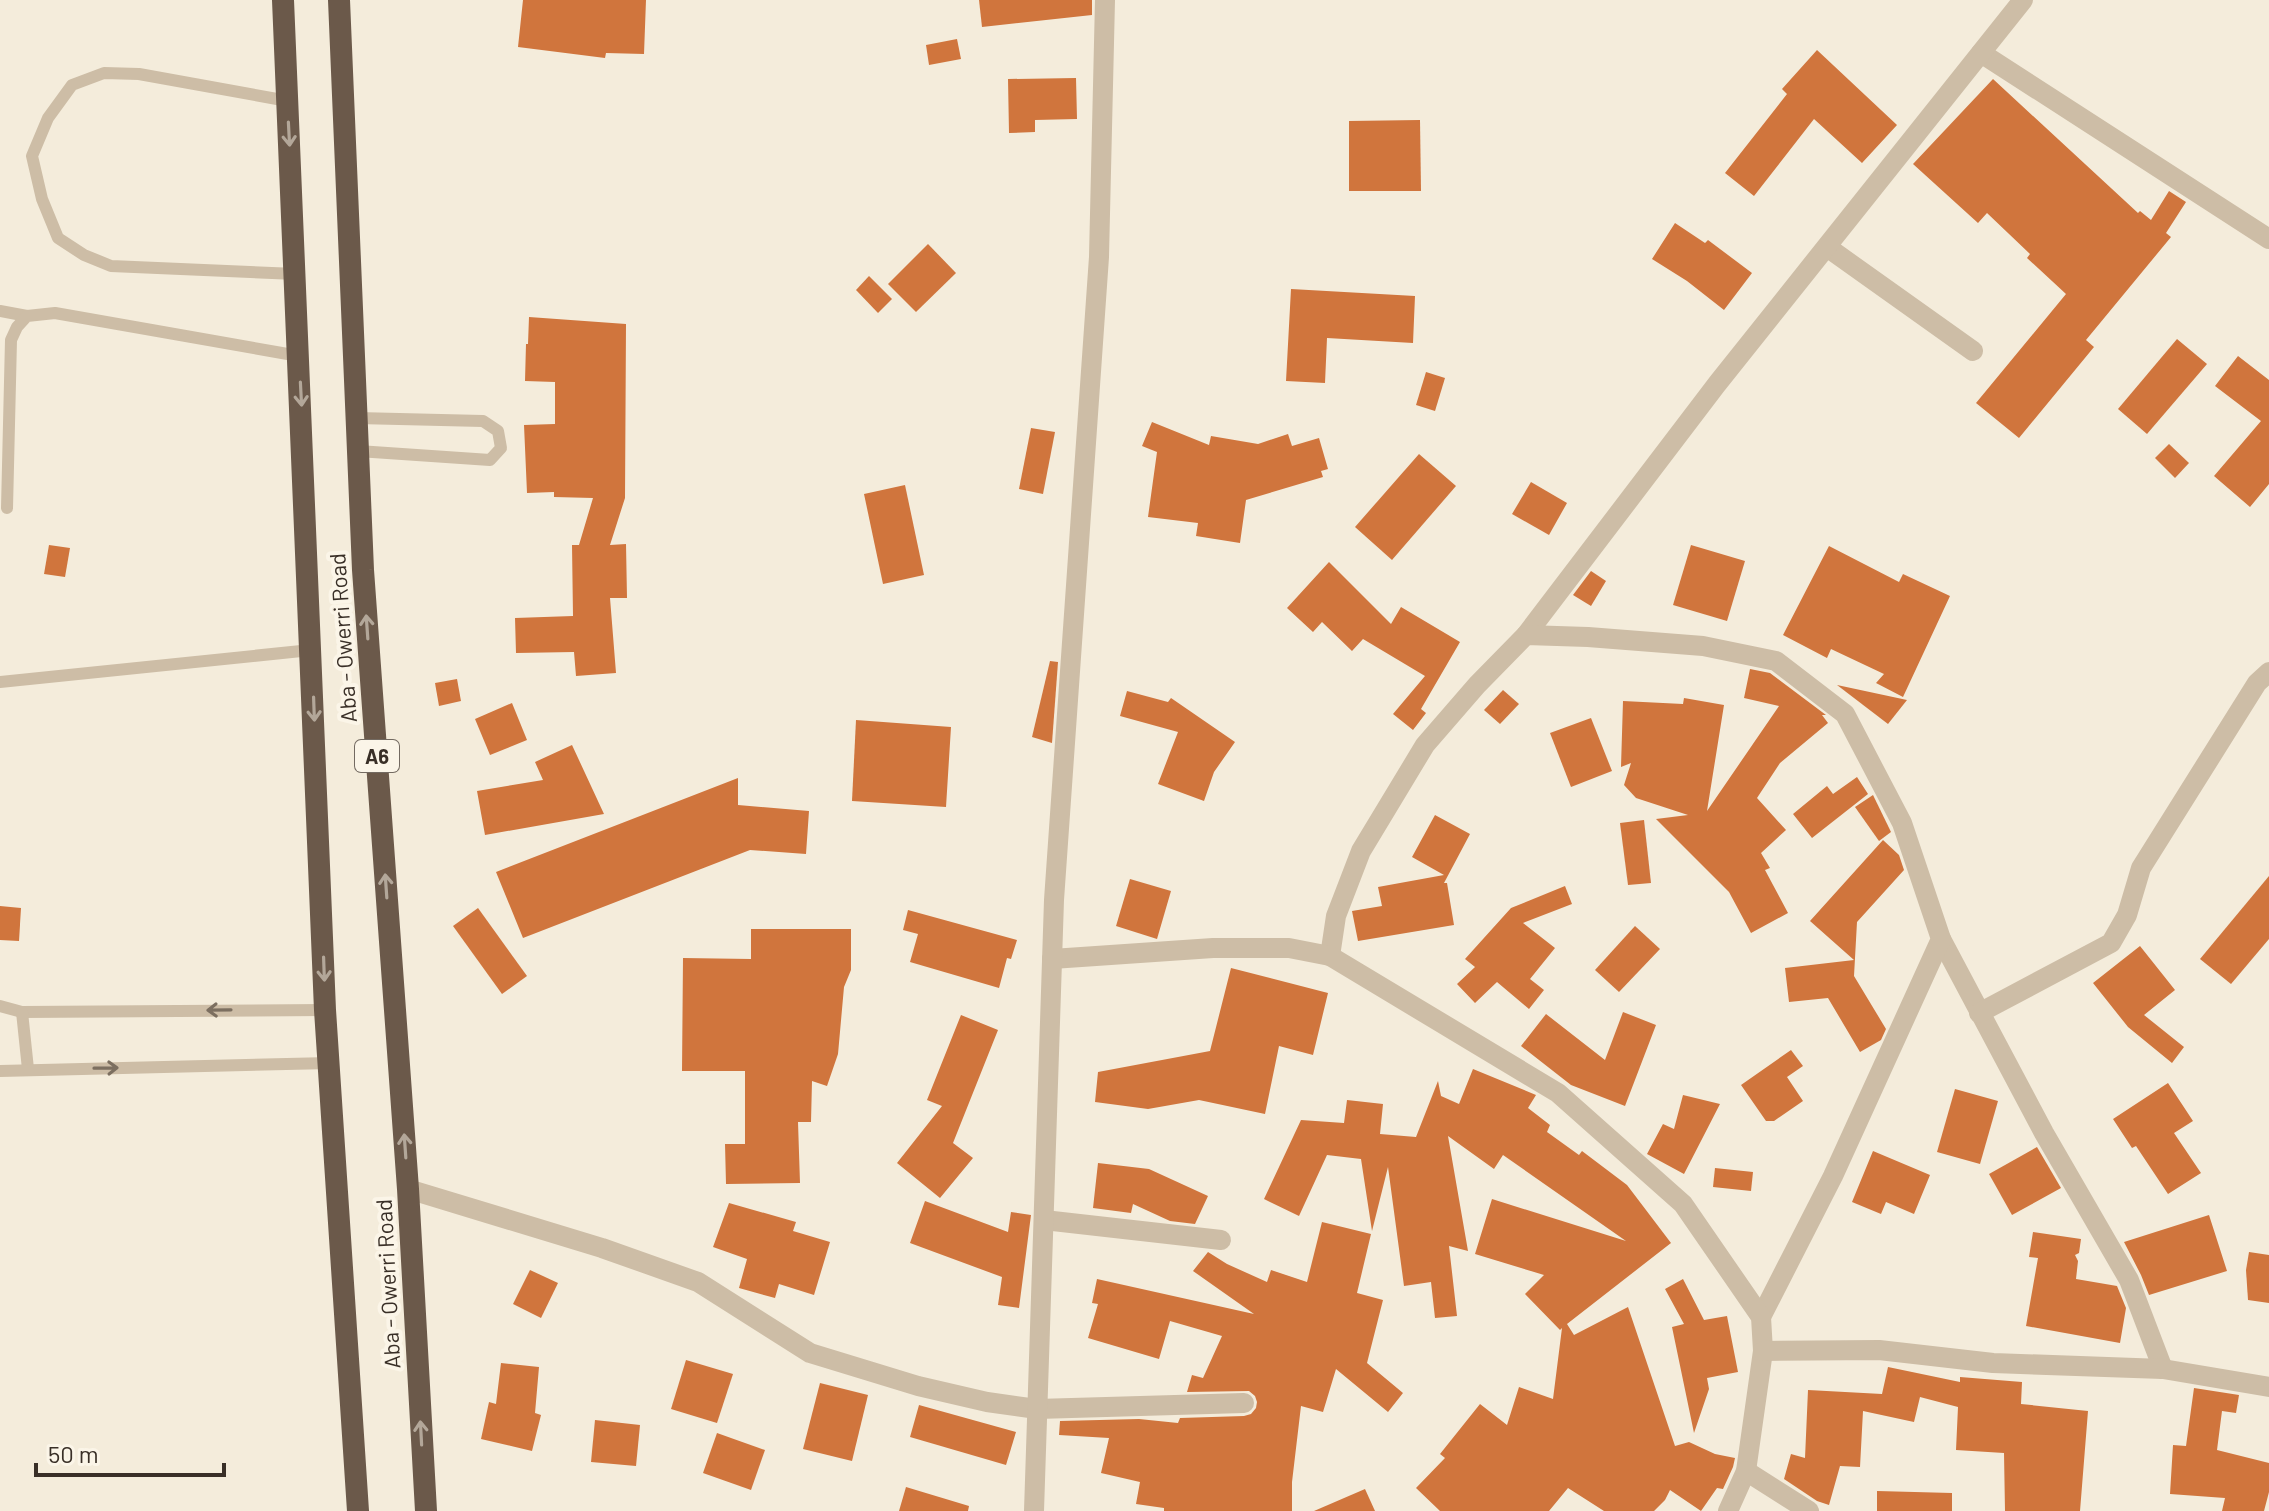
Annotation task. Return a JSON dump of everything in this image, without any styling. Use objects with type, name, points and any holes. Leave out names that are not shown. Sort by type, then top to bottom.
[{"type":"highway","name":"Aba - Owerri Road","points":[[283,0],[325,1010],[358,1511]]},
{"type":"highway","name":"Aba - Owerri Road","points":[[339,0],[363,570],[408,1189],[426,1511]]},
{"type":"street","points":[[1034,1511],[1055,885],[1099,257],[1105,0]]},
{"type":"street","points":[[1330,956],[1336,916],[1361,851],[1425,745],[1526,635],[1717,384],[2023,0]]},
{"type":"street","points":[[1981,53],[2269,239]]},
{"type":"street","points":[[1827,247],[1973,351]]},
{"type":"street","points":[[1526,635],[1703,646],[1776,661],[1845,714],[1902,823],[1941,939],[2044,1133],[2129,1280],[2163,1369]]},
{"type":"street","points":[[1979,1013],[2111,943],[2127,915],[2141,868],[2257,683],[2269,672]]},
{"type":"street","points":[[1728,1511],[1746,1471],[1763,1351],[1761,1317],[1833,1176],[1941,939]]},
{"type":"street","points":[[1052,959],[1243,948],[1289,948],[1330,956],[1558,1093],[1683,1204],[1761,1317]]},
{"type":"street","points":[[408,1189],[602,1248],[698,1282],[810,1353],[918,1386],[987,1402],[1037,1409],[1244,1403]]},
{"type":"street","points":[[1044,1220],[1221,1240]]},
{"type":"street","points":[[1763,1351],[1879,1350],[1993,1363],[2163,1369],[2269,1387]]},
{"type":"street","points":[[1746,1471],[1809,1511]]},
{"type":"lane","points":[[288,101],[139,74],[104,73],[72,85],[48,118],[32,156],[42,199],[58,238],[84,255],[111,266],[296,274]]},
{"type":"lane","points":[[0,311],[27,316],[55,313],[299,356]]},
{"type":"lane","points":[[7,508],[11,340],[27,316]]},
{"type":"lane","points":[[357,418],[483,421],[498,431],[501,448],[490,460],[358,451]]},
{"type":"lane","points":[[0,682],[311,650]]},
{"type":"lane","points":[[0,1006],[22,1012],[325,1010]]},
{"type":"lane","points":[[22,1012],[28,1069]]},
{"type":"lane","points":[[0,1071],[330,1063]]},
{"type":"building","points":[[523,0],[646,0],[644,54],[606,53],[605,58],[518,47]]},
{"type":"building","points":[[979,0],[1092,0],[1092,15],[982,27]]},
{"type":"building","points":[[957,39],[961,59],[929,65],[926,45]]},
{"type":"building","points":[[1817,50],[1897,125],[1862,163],[1814,119],[1754,196],[1725,173],[1787,94],[1782,89]]},
{"type":"building","points":[[1076,78],[1077,119],[1035,120],[1035,132],[1009,133],[1008,79]]},
{"type":"building","points":[[1993,79],[2138,213],[2140,211],[2151,220],[2169,191],[2186,202],[2166,233],[2171,237],[2086,340],[2094,347],[2019,438],[1976,403],[2066,294],[2027,258],[2030,254],[1987,213],[1978,223],[1913,164]]},
{"type":"building","points":[[1420,120],[1421,191],[1349,191],[1349,121]]},
{"type":"building","points":[[1675,223],[1705,243],[1708,240],[1752,273],[1724,310],[1652,259]]},
{"type":"building","points":[[928,244],[956,273],[916,312],[888,284]]},
{"type":"building","points":[[869,276],[892,299],[878,313],[856,290]]},
{"type":"building","points":[[1291,289],[1415,296],[1413,343],[1327,338],[1325,383],[1286,381]]},
{"type":"building","points":[[529,317],[626,324],[625,498],[610,545],[626,544],[627,598],[610,598],[616,673],[576,676],[574,652],[516,653],[515,618],[573,616],[572,545],[579,545],[593,498],[554,497],[554,492],[527,493],[524,425],[555,424],[555,382],[525,381]]},
{"type":"building","points":[[2177,339],[2207,364],[2147,434],[2118,409]]},
{"type":"building","points":[[2238,356],[2269,380],[2269,484],[2250,507],[2214,476],[2261,421],[2215,386]]},
{"type":"building","points":[[1426,372],[1445,378],[1435,411],[1416,405]]},
{"type":"building","points":[[1152,422],[1209,445],[1211,436],[1258,444],[1288,434],[1292,446],[1319,438],[1328,469],[1321,471],[1323,477],[1246,500],[1240,543],[1196,536],[1198,523],[1148,517],[1157,452],[1142,446]]},
{"type":"building","points":[[1031,428],[1055,432],[1043,494],[1019,489]]},
{"type":"building","points":[[2169,444],[2189,463],[2175,478],[2155,458]]},
{"type":"building","points":[[1419,454],[1456,486],[1392,560],[1355,527]]},
{"type":"building","points":[[1531,482],[1567,503],[1549,535],[1512,514]]},
{"type":"building","points":[[905,485],[924,575],[883,584],[864,494]]},
{"type":"building","points":[[49,545],[70,548],[65,577],[44,574]]},
{"type":"building","points":[[1691,545],[1745,561],[1727,621],[1673,605]]},
{"type":"building","points":[[1829,546],[1899,582],[1903,574],[1950,596],[1903,697],[1876,683],[1884,674],[1831,649],[1827,658],[1783,635]]},
{"type":"building","points":[[1329,562],[1391,624],[1401,607],[1460,642],[1421,709],[1426,713],[1413,730],[1393,714],[1425,676],[1363,639],[1352,651],[1322,622],[1313,632],[1287,608]]},
{"type":"building","points":[[1591,571],[1606,581],[1591,606],[1573,595]]},
{"type":"building","points":[[1050,661],[1058,662],[1052,743],[1032,737]]},
{"type":"building","points":[[1750,669],[1770,673],[1826,715],[1822,715],[1828,723],[1780,763],[1757,798],[1786,830],[1761,853],[1770,868],[1765,870],[1788,913],[1751,933],[1729,892],[1656,819],[1688,815],[1636,798],[1624,785],[1631,763],[1621,767],[1623,701],[1683,704],[1684,698],[1724,705],[1707,811],[1779,706],[1744,698]]},
{"type":"building","points":[[457,679],[461,701],[439,706],[435,683]]},
{"type":"building","points":[[1837,685],[1907,700],[1888,724]]},
{"type":"building","points":[[1503,690],[1519,704],[1500,724],[1484,710]]},
{"type":"building","points":[[1127,691],[1168,702],[1171,698],[1235,742],[1214,772],[1204,801],[1158,784],[1178,732],[1120,716]]},
{"type":"building","points":[[512,703],[527,740],[490,755],[475,719]]},
{"type":"building","points":[[1591,718],[1612,771],[1571,787],[1550,733]]},
{"type":"building","points":[[856,720],[951,727],[946,807],[852,801]]},
{"type":"building","points":[[572,745],[604,814],[485,835],[477,791],[543,780],[535,762]]},
{"type":"building","points":[[1857,777],[1868,794],[1812,838],[1793,814],[1827,786],[1833,794]]},
{"type":"building","points":[[738,778],[738,805],[809,811],[806,854],[750,850],[523,938],[496,872]]},
{"type":"building","points":[[1873,795],[1891,832],[1879,841],[1855,807]]},
{"type":"building","points":[[1435,815],[1470,834],[1444,883],[1447,883],[1454,925],[1358,941],[1352,911],[1382,906],[1378,887],[1444,875],[1412,857]]},
{"type":"building","points":[[1644,820],[1651,883],[1628,885],[1620,823]]},
{"type":"building","points":[[1883,840],[1899,855],[1904,870],[1857,922],[1854,976],[1886,1029],[1881,1040],[1860,1052],[1828,998],[1789,1002],[1785,968],[1854,960],[1810,921]]},
{"type":"building","points":[[2269,876],[2269,939],[2231,984],[2200,959]]},
{"type":"building","points":[[1130,879],[1171,891],[1157,939],[1116,926]]},
{"type":"building","points":[[1565,886],[1572,904],[1523,923],[1555,948],[1530,979],[1544,990],[1529,1009],[1497,982],[1475,1003],[1457,984],[1475,967],[1465,959],[1511,908]]},
{"type":"building","points":[[0,906],[21,908],[19,941],[0,940]]},
{"type":"building","points":[[478,908],[527,976],[502,994],[453,926]]},
{"type":"building","points":[[908,910],[1017,940],[1011,959],[1007,958],[999,988],[910,962],[918,934],[903,930]]},
{"type":"building","points":[[1635,926],[1660,949],[1619,992],[1595,970]]},
{"type":"building","points":[[751,929],[851,929],[851,970],[844,987],[838,1054],[827,1086],[812,1081],[811,1122],[798,1122],[800,1183],[726,1184],[725,1144],[745,1144],[745,1071],[682,1071],[683,958],[751,959]]},
{"type":"building","points":[[2140,946],[2175,990],[2144,1015],[2184,1047],[2172,1063],[2128,1027],[2093,983]]},
{"type":"building","points":[[1231,968],[1328,993],[1313,1055],[1279,1046],[1265,1114],[1199,1100],[1148,1109],[1095,1102],[1098,1072],[1210,1051]]},
{"type":"building","points":[[1623,1012],[1656,1025],[1625,1106],[1571,1085],[1521,1046],[1546,1014],[1605,1060]]},
{"type":"building","points":[[961,1015],[998,1030],[953,1143],[973,1158],[940,1198],[897,1163],[942,1106],[927,1100]]},
{"type":"building","points":[[1791,1050],[1803,1066],[1787,1077],[1803,1101],[1774,1121],[1766,1121],[1741,1085]]},
{"type":"building","points":[[1473,1069],[1536,1095],[1528,1108],[1550,1125],[1547,1132],[1579,1155],[1582,1151],[1627,1185],[1671,1243],[1567,1324],[1574,1335],[1628,1307],[1675,1446],[1689,1442],[1715,1454],[1735,1458],[1723,1489],[1717,1488],[1701,1511],[1670,1490],[1654,1511],[1604,1511],[1568,1488],[1549,1511],[1440,1511],[1416,1488],[1445,1458],[1440,1454],[1480,1404],[1507,1425],[1519,1387],[1553,1399],[1562,1328],[1560,1330],[1525,1294],[1544,1275],[1475,1254],[1492,1199],[1626,1241],[1503,1155],[1494,1169],[1448,1136],[1468,1251],[1449,1246],[1457,1316],[1435,1318],[1431,1282],[1404,1286],[1388,1167],[1372,1231],[1361,1159],[1327,1155],[1299,1216],[1264,1199],[1301,1120],[1344,1123],[1347,1100],[1383,1104],[1380,1134],[1416,1137],[1438,1081],[1441,1096],[1459,1104]]},
{"type":"building","points":[[2168,1083],[2193,1121],[2174,1133],[2201,1173],[2168,1194],[2136,1146],[2132,1148],[2113,1119]]},
{"type":"building","points":[[1955,1089],[1998,1101],[1980,1164],[1937,1152]]},
{"type":"building","points":[[1683,1095],[1720,1104],[1684,1174],[1647,1154],[1663,1124],[1674,1129]]},
{"type":"building","points":[[2037,1147],[2061,1188],[2012,1215],[1989,1174]]},
{"type":"building","points":[[1873,1151],[1930,1175],[1914,1214],[1886,1202],[1881,1214],[1852,1202]]},
{"type":"building","points":[[1098,1163],[1149,1169],[1208,1196],[1195,1224],[1170,1221],[1133,1204],[1131,1213],[1093,1208]]},
{"type":"building","points":[[1715,1168],[1753,1172],[1751,1191],[1713,1187]]},
{"type":"building","points":[[925,1201],[1008,1232],[1011,1212],[1031,1215],[1019,1308],[998,1305],[1002,1277],[910,1243]]},
{"type":"building","points":[[729,1203],[796,1222],[793,1231],[830,1242],[814,1295],[779,1284],[775,1298],[739,1288],[747,1259],[713,1247]]},
{"type":"building","points":[[2209,1215],[2227,1271],[2149,1295],[2124,1242]]},
{"type":"building","points":[[1322,1222],[1371,1234],[1357,1293],[1383,1300],[1367,1363],[1403,1393],[1388,1412],[1336,1369],[1323,1412],[1301,1406],[1292,1482],[1292,1511],[1164,1511],[1164,1508],[1136,1504],[1140,1482],[1101,1473],[1109,1438],[1059,1435],[1060,1421],[1139,1419],[1178,1423],[1180,1418],[1251,1414],[1257,1402],[1249,1391],[1187,1392],[1192,1375],[1203,1378],[1222,1336],[1170,1321],[1159,1359],[1088,1338],[1098,1304],[1092,1303],[1097,1279],[1254,1314],[1193,1271],[1208,1252],[1267,1282],[1271,1270],[1307,1282]]},
{"type":"building","points":[[2033,1232],[2081,1239],[2079,1253],[2075,1255],[2078,1261],[2076,1279],[2117,1286],[2126,1308],[2120,1343],[2026,1326],[2038,1258],[2029,1257]]},
{"type":"building","points":[[2249,1252],[2269,1255],[2269,1303],[2248,1300],[2246,1270]]},
{"type":"building","points":[[530,1270],[558,1283],[541,1318],[513,1304]]},
{"type":"building","points":[[1683,1279],[1704,1320],[1727,1316],[1738,1372],[1707,1378],[1709,1389],[1694,1433],[1672,1327],[1684,1324],[1665,1289]]},
{"type":"building","points":[[686,1360],[733,1374],[717,1423],[671,1409]]},
{"type":"building","points":[[501,1363],[539,1367],[535,1413],[541,1415],[532,1451],[481,1439],[489,1402],[496,1404]]},
{"type":"building","points":[[1888,1367],[1960,1382],[1960,1377],[2022,1382],[2021,1404],[2088,1411],[2080,1511],[2005,1511],[2004,1453],[1956,1450],[1958,1407],[1920,1397],[1914,1422],[1863,1411],[1860,1467],[1840,1466],[1829,1505],[1817,1501],[1784,1479],[1791,1454],[1805,1458],[1808,1390],[1882,1394]]},
{"type":"building","points":[[820,1383],[868,1395],[852,1461],[803,1449]]},
{"type":"building","points":[[2194,1388],[2239,1395],[2236,1413],[2222,1411],[2217,1450],[2269,1463],[2269,1492],[2264,1511],[2222,1511],[2225,1498],[2170,1494],[2173,1445],[2186,1446]]},
{"type":"building","points":[[919,1405],[1016,1432],[1006,1465],[910,1437]]},
{"type":"building","points":[[595,1420],[640,1425],[636,1466],[591,1462]]},
{"type":"building","points":[[717,1433],[765,1450],[751,1490],[703,1473]]},
{"type":"building","points":[[906,1487],[969,1506],[968,1511],[899,1511]]},
{"type":"building","points":[[1365,1489],[1375,1511],[1314,1511]]},
{"type":"building","points":[[1877,1491],[1952,1493],[1952,1511],[1877,1511]]}]
